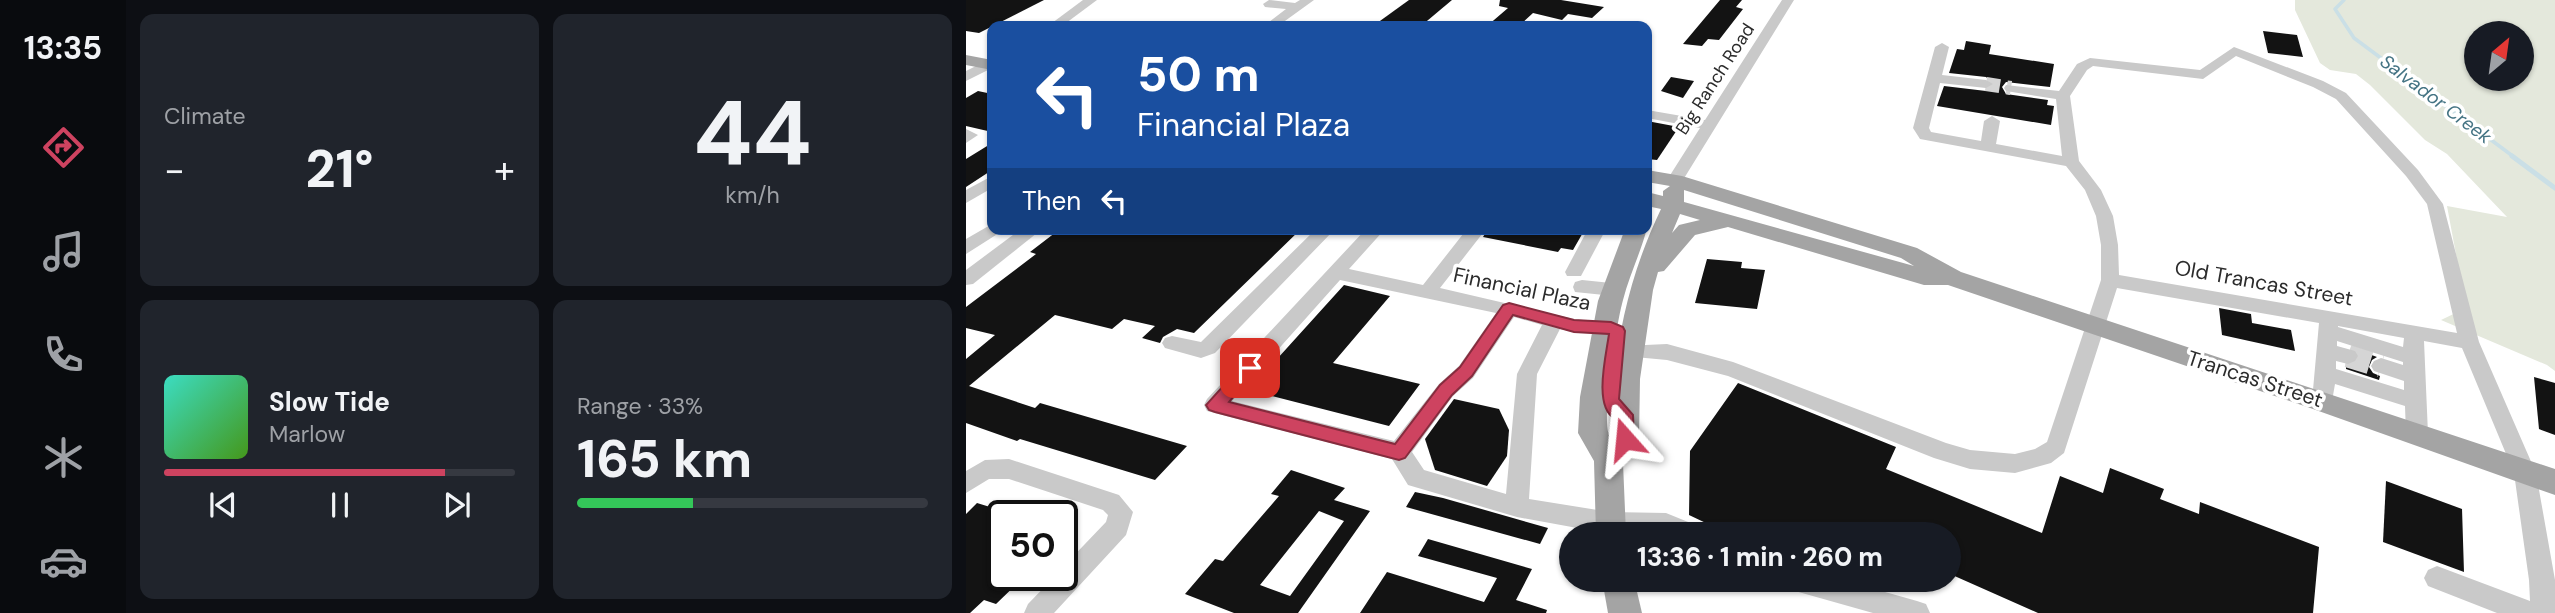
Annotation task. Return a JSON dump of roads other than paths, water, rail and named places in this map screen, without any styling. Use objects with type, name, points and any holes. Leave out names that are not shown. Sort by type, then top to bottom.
[{"type":"main road","points":[[966,60],[987,63]]},
{"type":"main road","name":"Trancas Street","points":[[1652,177],[1675,180],[1909,253],[1953,278],[2093,330],[2323,401],[2555,482]]},
{"type":"main road","points":[[1608,460],[1625,439],[1624,415],[1631,351],[1644,279],[1660,233],[1655,204],[1675,180]]},
{"type":"main road","name":"Trancas Street","points":[[1655,204],[1763,229],[1924,277],[1953,278]]},
{"type":"main road","points":[[1644,279],[1680,235],[1695,227],[1724,222],[1763,229]]},
{"type":"main road","points":[[1610,522],[1608,460],[1592,433],[1596,379],[1604,328],[1614,289],[1634,235]]},
{"type":"main road","points":[[1604,328],[1617,331],[1611,399],[1617,411],[1624,415]]},
{"type":"main road","points":[[1621,592],[1625,613]]},
{"type":"street","points":[[1062,21],[1091,0]]},
{"type":"street","name":"Big Ranch Road","points":[[1675,180],[1787,0]]},
{"type":"street","points":[[1269,4],[1303,4]]},
{"type":"street","points":[[1278,21],[1303,4]]},
{"type":"street","points":[[1942,47],[1921,128],[1925,136],[2071,162]]},
{"type":"street","points":[[1631,351],[1667,352],[1734,370],[1972,461],[2001,465],[2048,454],[2056,447],[2110,280],[2111,237],[2104,209],[2087,179],[2071,162],[2063,96],[2082,67],[2090,62],[2203,75],[2234,51],[2318,84],[2341,96],[2412,173],[2435,204],[2469,342],[2525,473],[2542,580],[2543,613]]},
{"type":"street","points":[[966,77],[987,66]]},
{"type":"street","points":[[1934,78],[1986,84]]},
{"type":"street","points":[[2011,88],[2063,96]]},
{"type":"street","points":[[1652,115],[1710,125]]},
{"type":"street","points":[[1988,148],[1993,121]]},
{"type":"street","points":[[966,198],[987,184]]},
{"type":"street","points":[[966,248],[987,233]]},
{"type":"street","points":[[966,279],[1025,235]]},
{"type":"street","points":[[1172,343],[1200,350],[1208,348],[1320,235]]},
{"type":"street","points":[[1371,235],[1215,405],[1399,452],[1416,478],[1580,522]]},
{"type":"street","name":"Financial Plaza","points":[[1472,235],[1427,292],[1574,326],[1604,328]]},
{"type":"street","points":[[1596,235],[1578,280],[1614,289]]},
{"type":"street","points":[[1336,273],[1427,292]]},
{"type":"street","name":"Old Trancas Street","points":[[2110,280],[2328,333],[2414,332],[2469,342]]},
{"type":"street","points":[[1399,452],[1446,390],[1466,372],[1509,309]]},
{"type":"street","points":[[1517,507],[1527,374],[1554,321]]},
{"type":"street","points":[[2414,332],[2417,434]]},
{"type":"street","points":[[2328,333],[2348,356]]},
{"type":"street","points":[[2328,333],[2413,367]]},
{"type":"street","points":[[2323,401],[2328,333]]},
{"type":"street","points":[[2381,366],[2413,367]]},
{"type":"street","points":[[2324,373],[2414,401]]},
{"type":"street","points":[[966,483],[985,470],[1009,469],[1111,502],[1121,513],[1117,527],[1037,613]]},
{"type":"street","points":[[2437,578],[2529,613]]},
{"type":"street","points":[[1842,592],[1917,613]]},
{"type":"waterway","name":"Salvador Creek","points":[[2344,0],[2335,9],[2354,38],[2514,157]]},
{"type":"waterway","name":"Salvador Creek","points":[[2512,156],[2555,188]]},
{"type":"tunnel","points":[[1986,84],[2011,88]]},
{"type":"tunnel","points":[[2354,358],[2348,356],[2381,366]]}]
